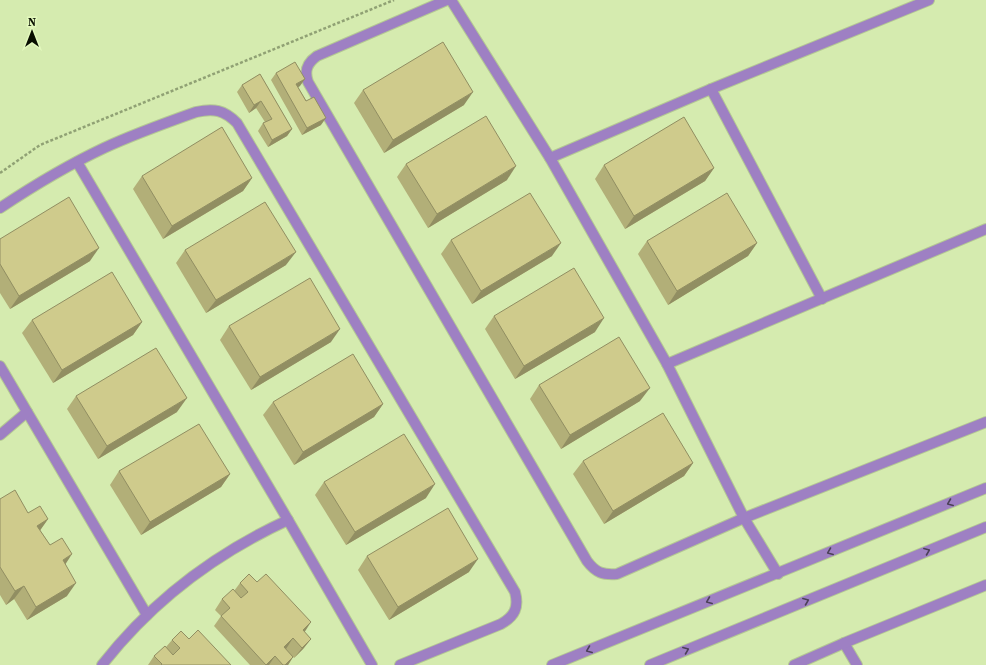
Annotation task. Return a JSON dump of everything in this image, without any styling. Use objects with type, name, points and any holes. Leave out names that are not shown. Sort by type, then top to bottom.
[{"type":"street","points":[[447,0],[317,56],[312,59],[307,68],[306,77],[587,562],[593,568],[600,573],[617,574],[744,518],[986,422]]},
{"type":"street","points":[[450,0],[550,158],[667,364],[744,518],[778,574]]},
{"type":"street","points":[[550,158],[711,89],[929,0]]},
{"type":"street","points":[[711,89],[822,299]]},
{"type":"street","points":[[0,208],[47,178],[105,148],[196,112],[205,110],[223,112],[231,116],[238,123],[515,592],[517,599],[516,607],[508,620],[400,665]]},
{"type":"street","points":[[77,162],[372,665]]},
{"type":"street","points":[[667,364],[986,229]]},
{"type":"street","points":[[0,366],[147,615]]},
{"type":"street","points":[[0,435],[27,412]]},
{"type":"street","points":[[552,665],[986,488]]},
{"type":"street","points":[[102,665],[128,634],[147,615],[169,594],[192,576],[217,558],[255,536],[288,520]]},
{"type":"street","points":[[650,665],[986,526]]},
{"type":"street","points":[[794,665],[986,585]]},
{"type":"street","points":[[844,643],[857,665]]},
{"type":"path","points":[[0,173],[40,145],[394,0]]},
{"type":"building","points":[[443,42],[473,92],[393,140],[363,90]]},
{"type":"building","points":[[295,62],[305,79],[296,84],[306,101],[314,97],[326,118],[307,128],[276,73]]},
{"type":"building","points":[[260,74],[292,129],[272,140],[263,123],[272,119],[261,101],[254,105],[242,85]]},
{"type":"building","points":[[486,116],[516,166],[437,214],[406,164]]},
{"type":"building","points":[[684,117],[714,168],[634,216],[604,165]]},
{"type":"building","points":[[222,127],[252,178],[172,226],[142,176]]},
{"type":"building","points":[[530,193],[561,243],[481,291],[451,240]]},
{"type":"building","points":[[727,193],[757,243],[677,291],[647,241]]},
{"type":"building","points":[[69,197],[99,248],[19,296],[0,264],[0,239]]},
{"type":"building","points":[[265,202],[296,252],[216,300],[185,250]]},
{"type":"building","points":[[574,268],[604,318],[524,366],[494,316]]},
{"type":"building","points":[[112,272],[142,322],[62,370],[32,320]]},
{"type":"building","points":[[310,278],[340,329],[260,377],[229,326]]},
{"type":"building","points":[[619,337],[650,388],[570,435],[539,385]]},
{"type":"building","points":[[156,348],[187,398],[107,446],[76,396]]},
{"type":"building","points":[[353,354],[383,404],[303,452],[273,402]]},
{"type":"building","points":[[663,413],[693,463],[613,511],[583,461]]},
{"type":"building","points":[[199,424],[230,474],[150,522],[119,471]]},
{"type":"building","points":[[404,434],[435,484],[355,532],[324,482]]},
{"type":"building","points":[[15,490],[28,513],[40,506],[48,519],[37,526],[50,545],[62,538],[72,554],[63,560],[76,583],[36,607],[24,586],[15,591],[0,567],[0,499]]},
{"type":"building","points":[[448,508],[478,559],[398,607],[367,556]]},
{"type":"building","points":[[249,574],[257,582],[266,574],[311,622],[303,630],[311,639],[302,648],[293,638],[284,647],[293,657],[285,665],[283,665],[275,656],[266,665],[221,616],[230,608],[222,599],[233,589],[241,598],[248,592],[240,583]]},
{"type":"building","points":[[198,630],[231,665],[161,665],[162,664],[154,656],[165,646],[173,655],[180,648],[172,640],[181,631],[189,639]]}]
